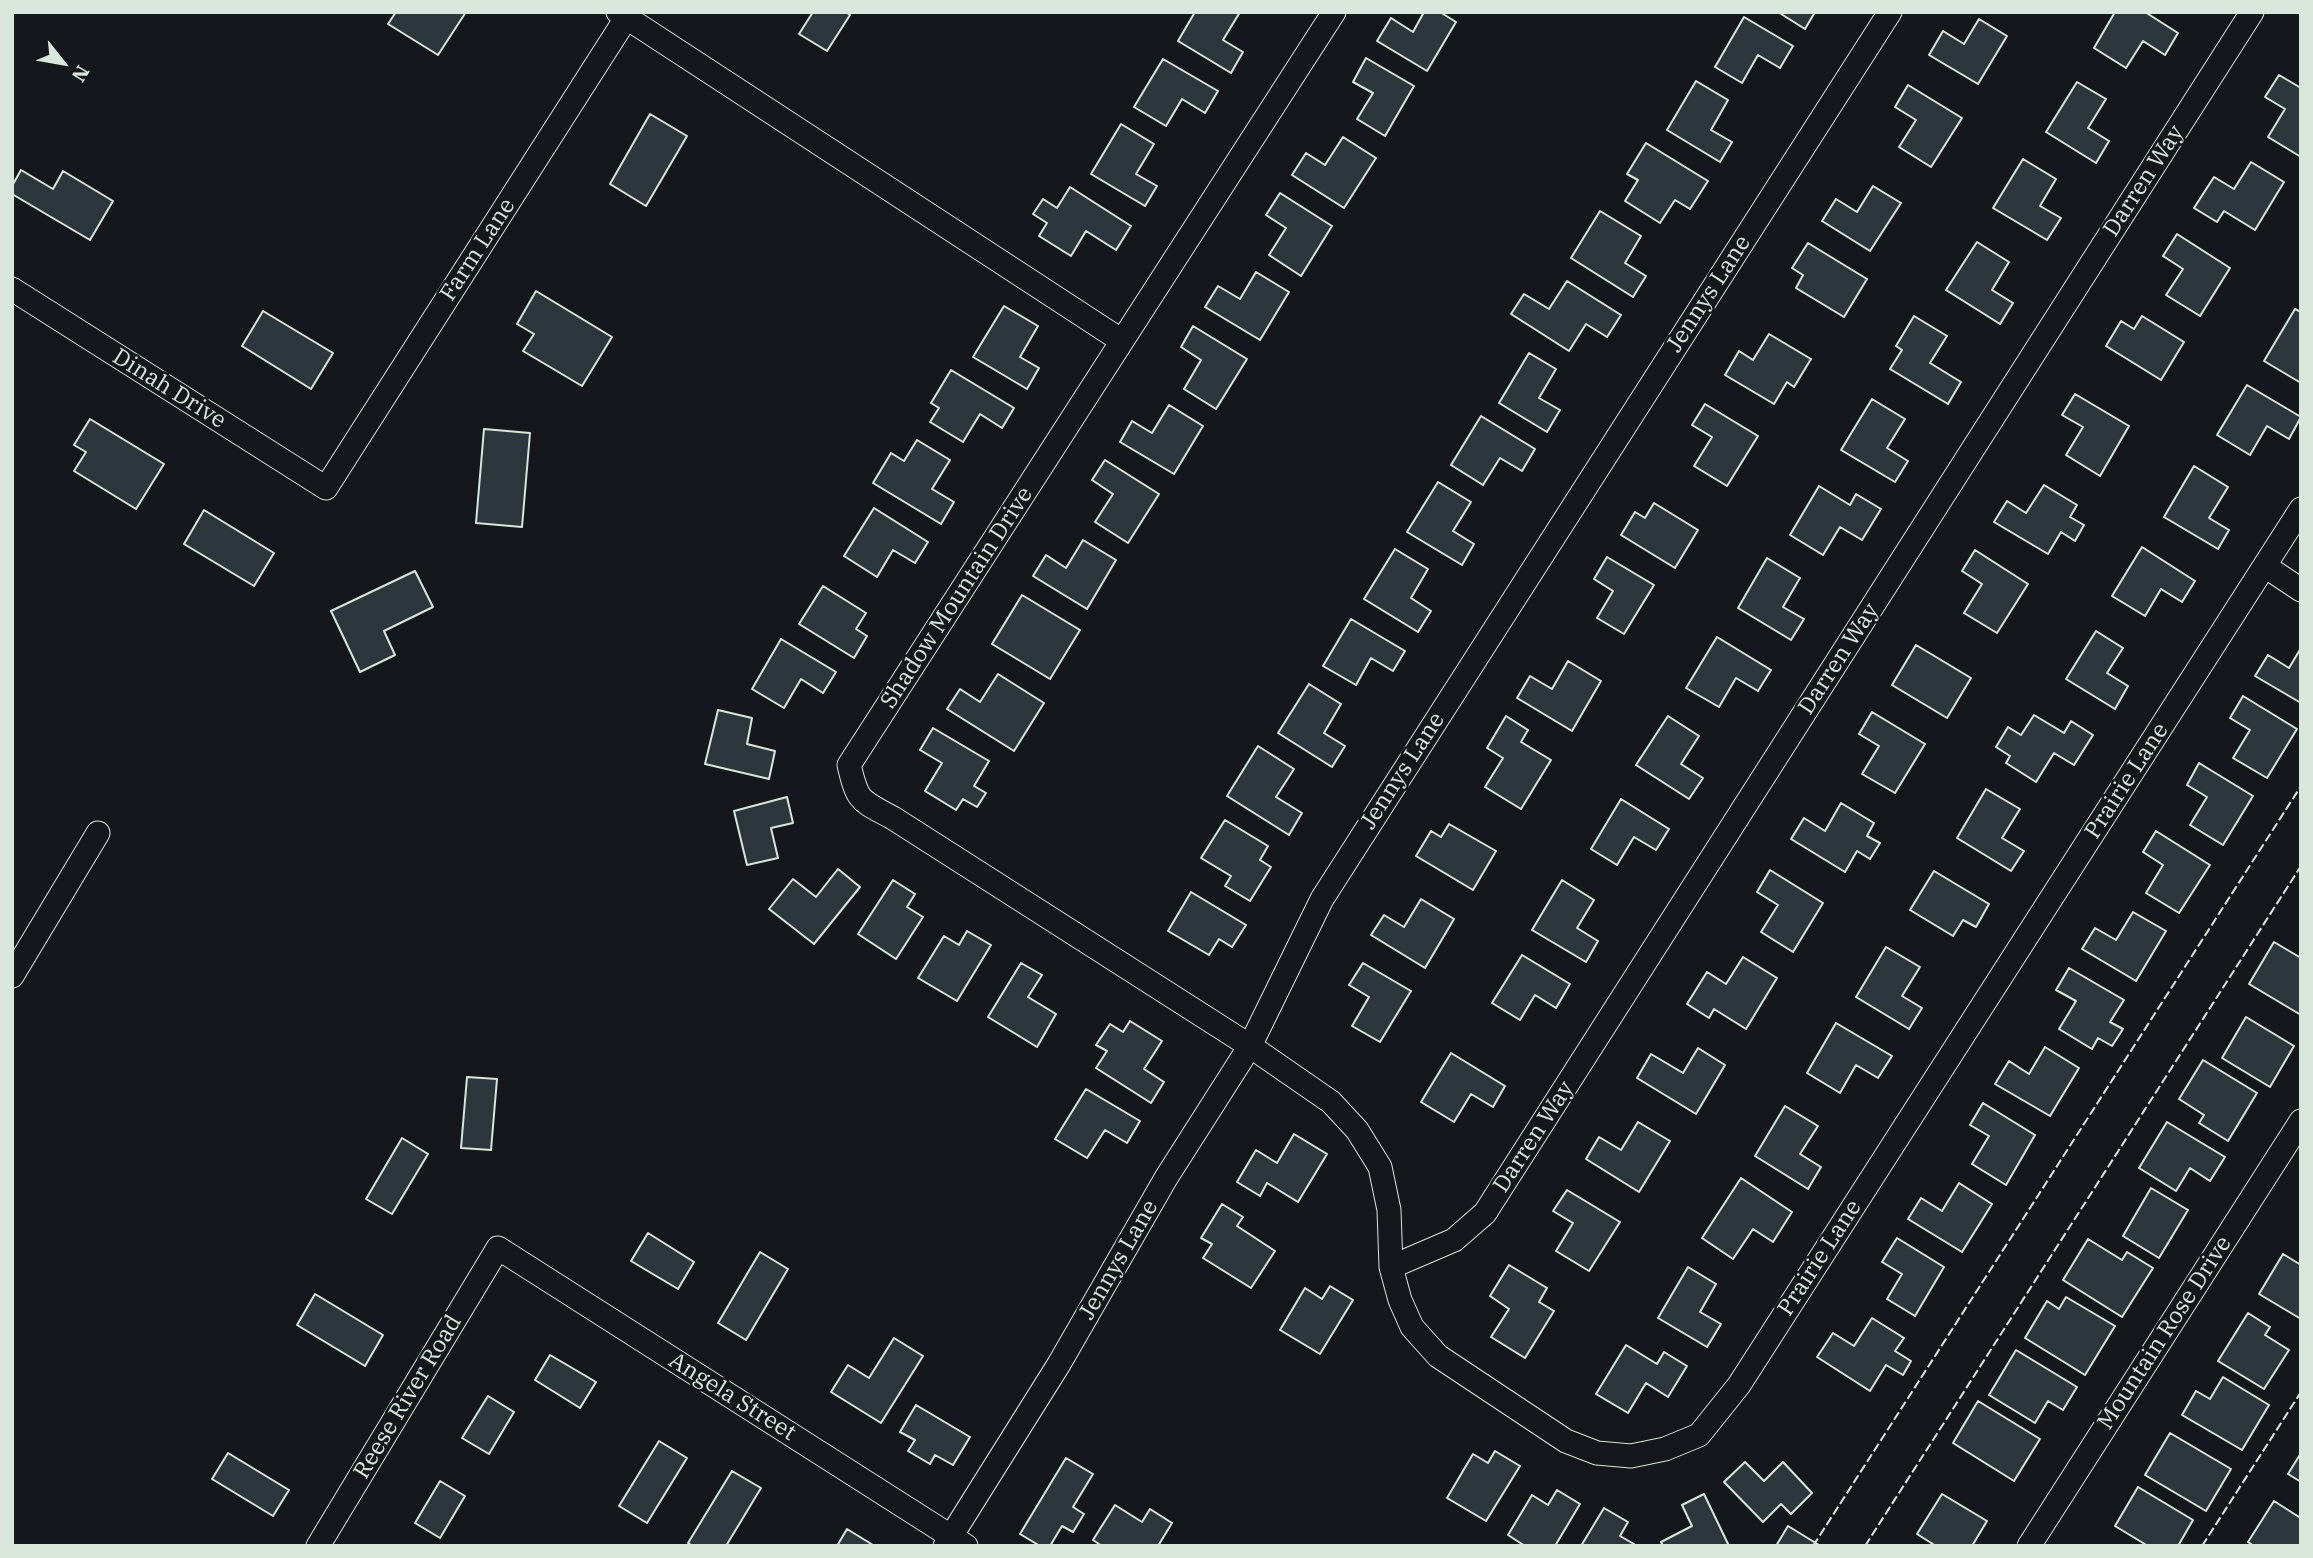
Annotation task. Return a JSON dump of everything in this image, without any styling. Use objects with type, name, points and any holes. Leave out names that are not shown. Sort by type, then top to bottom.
[{"type":"street","name":"Shadow Mountain Drive","points":[[1250,1046],[865,802],[855,792],[849,765],[1334,12]]},
{"type":"street","name":"Jennys Lane","points":[[954,1543],[1166,1178],[1250,1046],[1322,899],[1889,12]]},
{"type":"street","name":"Darren Way","points":[[1391,1267],[1454,1240],[1485,1213],[2252,12]]},
{"type":"street","points":[[625,14],[1122,341]]},
{"type":"street","name":"Farm Lane","points":[[326,488],[625,14]]},
{"type":"street","name":"Dinah Drive","points":[[12,289],[326,488]]},
{"type":"street","name":"Prairie Lane","points":[[1250,1046],[1331,1102],[1357,1130],[1380,1167],[1389,1210],[1391,1267],[1399,1300],[1412,1327],[1438,1356],[1566,1441],[1597,1453],[1631,1456],[1665,1449],[1699,1435],[1739,1385],[2301,509]]},
{"type":"street","points":[[2264,566],[2301,590]]},
{"type":"street","points":[[12,976],[98,833]]},
{"type":"street","name":"Mountain Rose Drive","points":[[2029,1546],[2301,1121]]},
{"type":"street","name":"Angela Street","points":[[498,1248],[954,1543]]},
{"type":"street","name":"Reese River Road","points":[[318,1546],[498,1248]]},
{"type":"building","points":[[396,12],[466,12],[438,55],[388,24]]},
{"type":"building","points":[[813,12],[846,12],[850,15],[827,51],[799,34]]},
{"type":"building","points":[[1195,12],[1240,12],[1223,40],[1243,52],[1231,73],[1178,41]]},
{"type":"building","points":[[1424,12],[1440,12],[1456,22],[1427,71],[1377,41],[1391,18],[1413,32]]},
{"type":"building","points":[[1778,12],[1815,12],[1805,29]]},
{"type":"building","points":[[2115,12],[2145,12],[2178,33],[2165,55],[2143,41],[2126,68],[2094,48]]},
{"type":"building","points":[[1744,17],[1793,46],[1780,68],[1758,55],[1742,83],[1715,67]]},
{"type":"building","points":[[1979,19],[2007,36],[1978,84],[1929,55],[1943,31],[1964,44]]},
{"type":"building","points":[[1366,58],[1414,86],[1385,136],[1357,119],[1373,93],[1353,82]]},
{"type":"building","points":[[1163,59],[1218,91],[1205,113],[1182,99],[1166,126],[1134,107]]},
{"type":"building","points":[[2279,75],[2301,88],[2301,157],[2268,137],[2285,109],[2265,97]]},
{"type":"building","points":[[1696,81],[1728,100],[1711,130],[1732,142],[1720,162],[1667,130]]},
{"type":"building","points":[[2077,82],[2106,99],[2088,128],[2109,141],[2096,163],[2046,132]]},
{"type":"building","points":[[1908,85],[1962,118],[1931,167],[1899,147],[1916,120],[1895,107]]},
{"type":"building","points":[[650,114],[687,136],[646,206],[610,184]]},
{"type":"building","points":[[1121,124],[1154,144],[1136,174],[1157,186],[1145,206],[1091,174]]},
{"type":"building","points":[[1343,137],[1376,158],[1344,208],[1292,175],[1306,153],[1325,165]]},
{"type":"building","points":[[1646,143],[1708,181],[1690,209],[1675,200],[1660,223],[1625,201],[1638,180],[1627,174]]},
{"type":"building","points":[[2023,159],[2056,179],[2040,206],[2061,218],[2047,240],[1993,208]]},
{"type":"building","points":[[2251,162],[2284,182],[2255,230],[2224,211],[2217,222],[2194,208],[2214,177],[2234,189]]},
{"type":"building","points":[[21,170],[53,189],[63,171],[113,201],[90,240],[12,194],[12,186]]},
{"type":"building","points":[[1873,186],[1901,203],[1870,251],[1822,221],[1836,199],[1857,212]]},
{"type":"building","points":[[1070,187],[1131,226],[1116,250],[1086,231],[1071,256],[1039,236],[1047,223],[1033,214],[1043,199],[1057,208]]},
{"type":"building","points":[[1280,193],[1332,226],[1301,276],[1269,255],[1286,228],[1266,215]]},
{"type":"building","points":[[1600,211],[1641,236],[1625,263],[1646,276],[1633,297],[1571,258]]},
{"type":"building","points":[[2177,234],[2230,268],[2200,316],[2166,295],[2183,269],[2163,256]]},
{"type":"building","points":[[1977,242],[2009,262],[1992,290],[2013,303],[2000,324],[1946,290]]},
{"type":"building","points":[[1808,243],[1867,279],[1844,317],[1796,288],[1803,275],[1792,268]]},
{"type":"building","points":[[1256,272],[1289,292],[1260,340],[1205,307],[1218,286],[1240,299]]},
{"type":"building","points":[[1567,281],[1621,315],[1607,337],[1586,324],[1569,351],[1511,314],[1524,294],[1549,309]]},
{"type":"building","points":[[536,291],[612,337],[582,386],[523,351],[534,334],[517,324]]},
{"type":"building","points":[[1004,306],[1038,326],[1020,357],[1039,368],[1027,389],[973,357]]},
{"type":"building","points":[[2295,309],[2301,312],[2301,383],[2264,361]]},
{"type":"building","points":[[263,311],[333,353],[311,389],[242,346]]},
{"type":"building","points":[[1914,316],[1947,336],[1930,363],[1961,382],[1948,404],[1890,369],[1902,350],[1896,346]]},
{"type":"building","points":[[2142,316],[2184,342],[2161,380],[2106,346],[2121,321],[2134,329]]},
{"type":"building","points":[[1193,326],[1247,359],[1216,409],[1184,389],[1201,360],[1181,347]]},
{"type":"building","points":[[1769,334],[1811,359],[1794,387],[1787,382],[1774,404],[1725,375],[1739,351],[1753,360]]},
{"type":"building","points":[[1529,353],[1556,369],[1539,398],[1560,410],[1547,432],[1499,403]]},
{"type":"building","points":[[951,370],[1014,408],[1002,428],[980,414],[963,442],[930,422],[939,408],[931,403]]},
{"type":"building","points":[[2247,385],[2301,417],[2289,439],[2267,426],[2250,455],[2217,435]]},
{"type":"building","points":[[2075,394],[2129,426],[2100,476],[2066,455],[2083,427],[2062,415]]},
{"type":"building","points":[[1872,399],[1905,419],[1887,448],[1908,461],[1895,482],[1841,450]]},
{"type":"building","points":[[1705,404],[1758,436],[1727,486],[1694,466],[1712,437],[1692,425]]},
{"type":"building","points":[[1169,405],[1203,426],[1174,474],[1120,442],[1132,421],[1152,433]]},
{"type":"building","points":[[1481,416],[1535,449],[1522,471],[1500,458],[1483,485],[1451,465]]},
{"type":"building","points":[[90,419],[164,464],[136,509],[74,471],[86,452],[74,445]]},
{"type":"building","points":[[484,429],[530,433],[522,527],[476,523]]},
{"type":"building","points":[[917,440],[950,460],[932,489],[954,502],[941,524],[873,483],[891,453],[904,461]]},
{"type":"building","points":[[1105,460],[1159,494],[1128,543],[1095,522],[1113,494],[1092,480]]},
{"type":"building","points":[[2194,466],[2228,487],[2209,518],[2229,530],[2218,549],[2164,517]]},
{"type":"building","points":[[1438,482],[1471,502],[1453,531],[1474,544],[1462,565],[1407,532]]},
{"type":"building","points":[[2044,485],[2077,505],[2070,517],[2084,525],[2075,541],[2061,532],[2048,554],[1994,522],[2007,501],[2026,513]]},
{"type":"building","points":[[1819,486],[1850,505],[1856,494],[1881,509],[1862,540],[1840,527],[1823,555],[1790,535]]},
{"type":"building","points":[[1654,503],[1698,530],[1675,568],[1621,535],[1635,512],[1645,518]]},
{"type":"building","points":[[874,508],[928,542],[915,563],[893,550],[877,577],[844,556]]},
{"type":"building","points":[[204,510],[274,553],[254,586],[184,544]]},
{"type":"building","points":[[1083,540],[1116,560],[1087,609],[1033,576],[1046,555],[1066,568]]},
{"type":"building","points":[[2142,547],[2195,581],[2182,602],[2161,589],[2145,616],[2112,596]]},
{"type":"building","points":[[1395,549],[1428,569],[1411,598],[1431,611],[1418,632],[1364,599]]},
{"type":"building","points":[[1975,550],[2028,584],[1997,633],[1964,613],[1982,584],[1962,571]]},
{"type":"building","points":[[1607,557],[1654,585],[1624,634],[1597,618],[1613,591],[1594,579]]},
{"type":"building","points":[[1767,558],[1800,578],[1783,607],[1804,619],[1791,640],[1738,608]]},
{"type":"building","points":[[415,571],[433,607],[384,631],[395,655],[360,672],[331,611]]},
{"type":"building","points":[[823,586],[866,613],[856,629],[867,636],[854,658],[799,624]]},
{"type":"building","points":[[1022,595],[1080,630],[1050,679],[992,644]]},
{"type":"building","points":[[1351,619],[1405,651],[1393,671],[1371,658],[1356,685],[1323,666]]},
{"type":"building","points":[[2096,631],[2123,648],[2107,673],[2128,686],[2115,709],[2066,679]]},
{"type":"building","points":[[1717,637],[1771,670],[1758,691],[1736,678],[1719,707],[1686,688]]},
{"type":"building","points":[[781,639],[836,672],[823,693],[801,679],[784,708],[752,689]]},
{"type":"building","points":[[1916,645],[1971,678],[1947,718],[1892,685]]},
{"type":"building","points":[[2301,648],[2301,703],[2255,676],[2268,655],[2289,668]]},
{"type":"building","points":[[1568,661],[1601,681],[1572,731],[1517,698],[1530,676],[1552,689]]},
{"type":"building","points":[[998,674],[1044,703],[1014,751],[947,709],[960,689],[980,702]]},
{"type":"building","points":[[1309,684],[1341,704],[1324,733],[1345,746],[1332,767],[1278,733]]},
{"type":"building","points":[[2243,696],[2297,729],[2267,778],[2233,758],[2250,730],[2230,718]]},
{"type":"building","points":[[718,710],[752,718],[747,744],[775,751],[769,779],[705,764]]},
{"type":"building","points":[[1872,712],[1925,744],[1895,793],[1862,774],[1879,746],[1859,734]]},
{"type":"building","points":[[2034,715],[2064,733],[2071,721],[2093,735],[2074,765],[2054,753],[2036,782],[2006,763],[2010,756],[1996,747],[2008,727],[2021,735]]},
{"type":"building","points":[[1506,716],[1528,730],[1521,742],[1551,760],[1521,809],[1485,787],[1503,758],[1487,748]]},
{"type":"building","points":[[1668,716],[1699,736],[1681,764],[1703,778],[1689,799],[1636,765]]},
{"type":"building","points":[[933,728],[989,761],[974,786],[986,793],[977,807],[963,799],[956,810],[925,791],[942,763],[920,750]]},
{"type":"building","points":[[1258,746],[1294,769],[1276,797],[1302,813],[1289,835],[1227,796]]},
{"type":"building","points":[[2199,763],[2253,796],[2223,845],[2190,825],[2207,797],[2187,785]]},
{"type":"building","points":[[1986,789],[2020,809],[2002,838],[2024,851],[2011,871],[1957,838]]},
{"type":"building","points":[[787,797],[793,823],[771,828],[778,858],[747,865],[734,811]]},
{"type":"building","points":[[1621,799],[1669,829],[1656,850],[1634,837],[1617,865],[1591,849]]},
{"type":"building","points":[[1841,803],[1874,823],[1867,836],[1880,843],[1870,859],[1857,851],[1845,872],[1791,839],[1804,818],[1825,831]]},
{"type":"building","points":[[1225,820],[1268,846],[1260,860],[1271,867],[1250,901],[1225,886],[1231,876],[1201,858]]},
{"type":"building","points":[[1449,824],[1496,851],[1473,890],[1416,856],[1431,831],[1441,837]]},
{"type":"building","points":[[2156,831],[2210,865],[2179,913],[2146,893],[2163,865],[2143,852]]},
{"type":"building","points":[[838,869],[860,887],[814,944],[769,909],[793,879],[816,897]]},
{"type":"building","points":[[1770,870],[1823,903],[1793,952],[1761,932],[1778,905],[1757,892]]},
{"type":"building","points":[[1934,871],[1989,904],[1976,927],[1963,920],[1953,936],[1910,910]]},
{"type":"building","points":[[893,880],[915,894],[907,907],[923,917],[896,959],[858,934]]},
{"type":"building","points":[[1562,880],[1594,900],[1577,928],[1598,941],[1586,962],[1532,930]]},
{"type":"building","points":[[1191,892],[1246,925],[1232,947],[1219,939],[1209,955],[1168,931]]},
{"type":"building","points":[[1421,899],[1454,919],[1425,968],[1371,935],[1384,915],[1404,927]]},
{"type":"building","points":[[2133,912],[2166,931],[2136,981],[2082,949],[2095,928],[2116,940]]},
{"type":"building","points":[[967,931],[991,945],[957,1001],[918,978],[944,936],[959,945]]},
{"type":"building","points":[[2274,942],[2301,958],[2301,1015],[2249,984]]},
{"type":"building","points":[[1886,947],[1920,967],[1902,996],[1922,1008],[1909,1029],[1856,997]]},
{"type":"building","points":[[1522,955],[1570,984],[1556,1008],[1535,995],[1520,1020],[1492,1003]]},
{"type":"building","points":[[1743,957],[1777,978],[1746,1029],[1714,1009],[1709,1018],[1687,1004],[1707,972],[1726,984]]},
{"type":"building","points":[[1021,963],[1042,975],[1028,997],[1056,1014],[1037,1047],[988,1017]]},
{"type":"building","points":[[1363,963],[1411,991],[1380,1042],[1352,1026],[1369,997],[1349,985]]},
{"type":"building","points":[[2069,968],[2124,1000],[2110,1022],[2123,1029],[2112,1046],[2098,1038],[2092,1049],[2059,1029],[2076,1001],[2056,990]]},
{"type":"building","points":[[2246,1017],[2294,1046],[2270,1087],[2222,1058]]},
{"type":"building","points":[[1130,1021],[1162,1041],[1144,1069],[1164,1082],[1151,1103],[1096,1068],[1107,1051],[1096,1045],[1110,1024],[1123,1032]]},
{"type":"building","points":[[1836,1023],[1892,1056],[1878,1078],[1856,1065],[1840,1093],[1807,1073]]},
{"type":"building","points":[[2045,1047],[2079,1068],[2050,1116],[1995,1084],[2009,1061],[2029,1074]]},
{"type":"building","points":[[1698,1048],[1725,1065],[1696,1114],[1637,1078],[1651,1054],[1683,1073]]},
{"type":"building","points":[[1451,1053],[1505,1086],[1493,1107],[1471,1094],[1454,1122],[1421,1102]]},
{"type":"building","points":[[2203,1060],[2257,1093],[2228,1141],[2199,1123],[2204,1115],[2179,1099]]},
{"type":"building","points":[[467,1077],[497,1079],[491,1150],[461,1148]]},
{"type":"building","points":[[1086,1089],[1140,1121],[1127,1143],[1105,1130],[1087,1158],[1055,1139]]},
{"type":"building","points":[[1983,1103],[2035,1135],[2006,1185],[1972,1164],[1989,1136],[1970,1125]]},
{"type":"building","points":[[1785,1106],[1818,1126],[1800,1154],[1821,1167],[1808,1189],[1755,1156]]},
{"type":"building","points":[[1638,1122],[1670,1141],[1639,1192],[1586,1159],[1599,1137],[1621,1150]]},
{"type":"building","points":[[2167,1122],[2225,1157],[2210,1181],[2190,1168],[2176,1191],[2139,1168]]},
{"type":"building","points":[[1294,1134],[1327,1154],[1298,1202],[1267,1183],[1260,1196],[1237,1182],[1256,1150],[1277,1163]]},
{"type":"building","points":[[402,1138],[428,1154],[392,1214],[366,1199]]},
{"type":"building","points":[[1741,1178],[1792,1212],[1773,1242],[1753,1229],[1733,1259],[1702,1238]]},
{"type":"building","points":[[1959,1183],[1992,1204],[1962,1252],[1908,1219],[1921,1198],[1942,1211]]},
{"type":"building","points":[[2151,1188],[2188,1210],[2159,1258],[2123,1236]]},
{"type":"building","points":[[1567,1190],[1620,1222],[1589,1271],[1556,1251],[1573,1223],[1553,1211]]},
{"type":"building","points":[[1222,1204],[1243,1217],[1237,1226],[1275,1251],[1251,1288],[1203,1258],[1212,1244],[1201,1238]]},
{"type":"building","points":[[648,1233],[694,1262],[678,1289],[631,1261]]},
{"type":"building","points":[[1897,1238],[1944,1267],[1915,1316],[1887,1299],[1902,1274],[1882,1262]]},
{"type":"building","points":[[2088,1239],[2122,1260],[2127,1252],[2153,1268],[2122,1317],[2063,1280]]},
{"type":"building","points":[[760,1252],[788,1269],[746,1340],[718,1323]]},
{"type":"building","points":[[2283,1254],[2301,1265],[2301,1319],[2259,1294]]},
{"type":"building","points":[[1509,1265],[1547,1288],[1539,1302],[1554,1311],[1525,1358],[1491,1337],[1509,1309],[1490,1296]]},
{"type":"building","points":[[1688,1267],[1716,1284],[1700,1312],[1721,1324],[1707,1347],[1658,1318]]},
{"type":"building","points":[[1330,1286],[1353,1300],[1320,1354],[1280,1330],[1305,1288],[1322,1299]]},
{"type":"building","points":[[315,1294],[383,1335],[365,1366],[297,1325]]},
{"type":"building","points":[[2066,1297],[2115,1326],[2085,1375],[2025,1338],[2047,1301],[2059,1309]]},
{"type":"building","points":[[2248,1313],[2270,1327],[2265,1335],[2289,1350],[2264,1389],[2218,1361]]},
{"type":"building","points":[[1872,1318],[1904,1338],[1895,1351],[1911,1361],[1903,1375],[1886,1365],[1870,1391],[1817,1357],[1833,1333],[1854,1346]]},
{"type":"building","points":[[894,1338],[923,1356],[881,1423],[831,1392],[848,1365],[869,1378]]},
{"type":"building","points":[[1626,1345],[1657,1364],[1664,1352],[1687,1366],[1668,1397],[1646,1383],[1628,1413],[1596,1394]]},
{"type":"building","points":[[2016,1350],[2077,1387],[2063,1410],[2048,1401],[2035,1423],[1989,1395]]},
{"type":"building","points":[[550,1355],[596,1382],[580,1408],[535,1380]]},
{"type":"building","points":[[2223,1377],[2269,1405],[2242,1450],[2182,1415],[2196,1391],[2210,1399]]},
{"type":"building","points":[[488,1396],[514,1412],[489,1454],[462,1438]]},
{"type":"building","points":[[1978,1401],[2040,1439],[2014,1481],[1953,1443]]},
{"type":"building","points":[[916,1405],[970,1437],[953,1465],[935,1455],[930,1464],[908,1451],[915,1440],[900,1432]]},
{"type":"building","points":[[2170,1433],[2231,1469],[2206,1511],[2145,1475]]},
{"type":"building","points":[[659,1441],[687,1458],[647,1523],[619,1506]]},
{"type":"building","points":[[1495,1451],[1520,1466],[1486,1521],[1447,1498],[1473,1454],[1488,1463]]},
{"type":"building","points":[[228,1453],[289,1490],[273,1516],[212,1479]]},
{"type":"building","points":[[2301,1453],[2301,1482],[2288,1474]]},
{"type":"building","points":[[1066,1458],[1093,1474],[1073,1507],[1084,1514],[1073,1532],[1062,1526],[1050,1546],[1040,1546],[1020,1534]]},
{"type":"building","points":[[1745,1462],[1764,1481],[1783,1462],[1812,1493],[1791,1514],[1781,1504],[1763,1522],[1724,1482]]},
{"type":"building","points":[[732,1471],[761,1488],[726,1546],[693,1546],[688,1543]]},
{"type":"building","points":[[440,1481],[465,1496],[440,1538],[415,1523]]},
{"type":"building","points":[[2138,1487],[2193,1520],[2178,1546],[2148,1546],[2115,1526]]},
{"type":"building","points":[[1557,1490],[1580,1504],[1555,1546],[1525,1546],[1508,1535],[1532,1495],[1548,1505]]},
{"type":"building","points":[[1704,1494],[1729,1546],[1663,1546],[1661,1542],[1692,1526],[1682,1505]]},
{"type":"building","points":[[1942,1494],[1987,1521],[1972,1546],[1936,1546],[1917,1534]]},
{"type":"building","points":[[2274,1501],[2299,1517],[2301,1515],[2301,1546],[2254,1546],[2248,1542]]},
{"type":"building","points":[[1115,1505],[1142,1522],[1150,1509],[1172,1523],[1158,1546],[1102,1546],[1093,1540]]},
{"type":"building","points":[[1604,1508],[1628,1522],[1620,1536],[1634,1544],[1633,1546],[1581,1546]]},
{"type":"building","points":[[1788,1526],[1819,1545],[1819,1546],[1776,1546]]},
{"type":"building","points":[[847,1529],[873,1545],[873,1546],[837,1546]]},
{"type":"fence","points":[[1813,1546],[2301,786]]},
{"type":"fence","points":[[1865,1546],[2301,866]]},
{"type":"fence","points":[[2202,1546],[2301,1392]]}]
